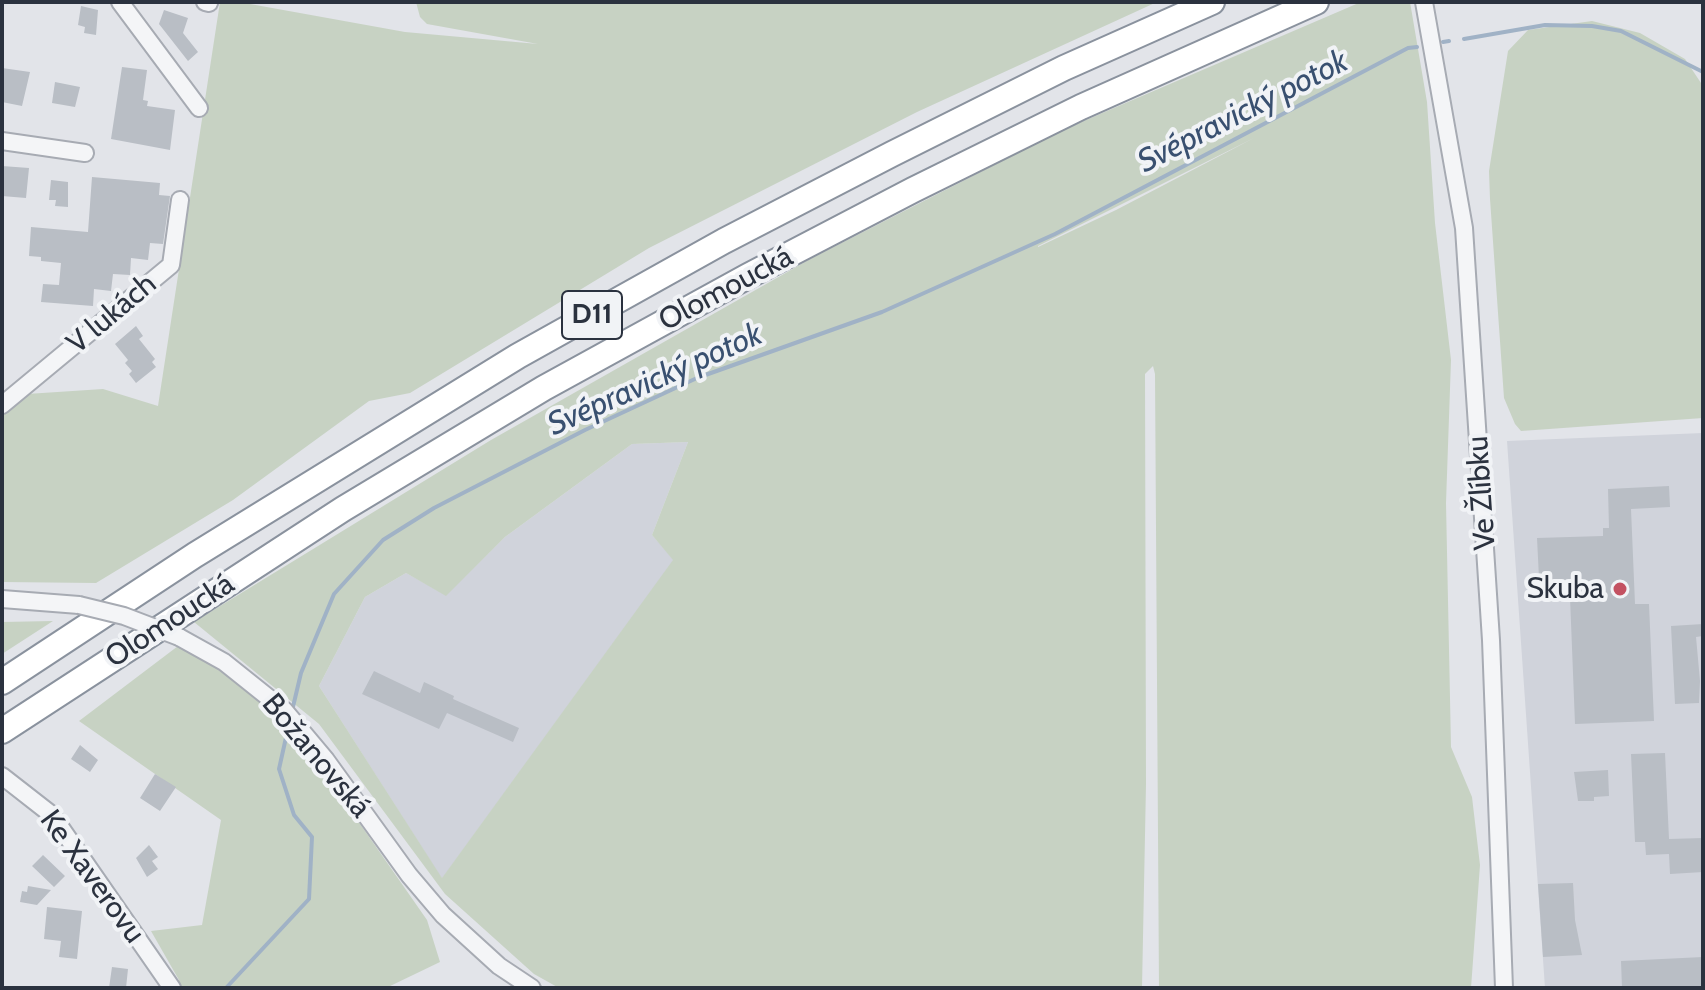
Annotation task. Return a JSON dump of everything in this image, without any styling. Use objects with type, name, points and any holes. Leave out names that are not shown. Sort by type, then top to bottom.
[{"type":"highway","name":"Olomoucká","points":[[2,682],[220,539],[532,348],[724,241],[892,154],[1064,68],[1212,2]]},
{"type":"highway","name":"Olomoucká","points":[[2,731],[343,509],[544,388],[913,190],[1081,107],[1316,2]]},
{"type":"street","points":[[120,2],[199,108]]},
{"type":"street","name":"Ve Žlíbku","points":[[1424,2],[1464,228],[1491,640],[1504,988]]},
{"type":"street","points":[[2,141],[85,153]]},
{"type":"street","name":"V lukách","points":[[2,405],[171,265],[180,200]]},
{"type":"street","name":"Božanovská","points":[[2,599],[79,605],[124,616],[179,637],[224,662],[290,716],[326,760],[409,875],[443,915],[499,966],[532,988]]},
{"type":"street","name":"Ke Xaverovu","points":[[2,776],[52,815],[172,988]]},
{"type":"shaded area","points":[[1703,433],[1703,988],[1545,988],[1507,441]]},
{"type":"shaded area","points":[[688,442],[652,535],[674,560],[442,879],[319,686],[365,597],[406,573],[446,595],[505,537],[632,444]]},
{"type":"green space","points":[[220,2],[239,2],[405,32],[538,44],[427,24],[420,17],[416,2],[1157,2],[917,112],[649,248],[410,393],[369,401],[233,500],[96,583],[2,582],[2,414],[27,394],[103,389],[158,406]]},
{"type":"green space","points":[[1361,2],[1410,2],[1427,102],[1435,223],[1451,360],[1446,503],[1451,747],[1472,797],[1480,865],[1471,988],[1159,988],[1153,366],[1145,374],[1146,784],[1142,988],[559,988],[534,974],[445,894],[319,724],[194,622],[491,440],[812,258],[1065,129]],"holes":[[[1254,138],[1116,210],[1038,247],[1038,246]],[[688,442],[652,535],[673,560],[442,878],[319,686],[365,597],[406,573],[446,596],[505,537],[632,444]]]},
{"type":"green space","points":[[1592,21],[1640,33],[1685,59],[1703,86],[1703,418],[1521,431],[1504,398],[1489,171],[1508,51],[1528,30]]},
{"type":"green space","points":[[53,621],[2,654],[2,622]]},
{"type":"green space","points":[[182,643],[258,698],[319,765],[427,920],[440,962],[386,988],[172,988],[179,980],[151,931],[202,925],[221,820],[79,721]]},
{"type":"building","points":[[81,6],[98,10],[96,35],[84,33],[85,27],[78,25]]},
{"type":"building","points":[[164,10],[188,18],[183,33],[198,52],[188,61],[159,24]]},
{"type":"building","points":[[122,67],[147,70],[143,100],[148,101],[147,106],[175,110],[170,150],[111,139]]},
{"type":"building","points":[[2,68],[30,72],[22,106],[2,102]]},
{"type":"building","points":[[55,82],[80,87],[75,107],[52,103]]},
{"type":"building","points":[[2,166],[29,168],[26,198],[2,196]]},
{"type":"building","points":[[92,177],[160,183],[159,195],[170,196],[163,244],[150,243],[148,260],[131,258],[130,275],[113,274],[111,291],[94,289],[93,306],[41,302],[43,284],[59,285],[61,263],[29,256],[31,227],[88,232]]},
{"type":"building","points":[[51,180],[68,182],[68,207],[55,206],[56,200],[49,200]]},
{"type":"building","points":[[136,326],[143,336],[139,339],[155,359],[152,362],[156,367],[136,383],[125,363],[128,360],[115,344]]},
{"type":"building","points":[[1669,486],[1670,507],[1631,509],[1635,604],[1649,604],[1654,721],[1575,724],[1570,597],[1540,598],[1537,538],[1603,536],[1603,528],[1609,528],[1608,489]]},
{"type":"building","points":[[1703,624],[1703,636],[1696,637],[1699,703],[1675,704],[1671,626]]},
{"type":"building","points":[[374,671],[420,693],[424,682],[454,696],[453,699],[519,728],[513,742],[447,713],[439,729],[362,694]]},
{"type":"building","points":[[80,745],[98,760],[90,772],[71,759]]},
{"type":"building","points":[[1665,753],[1669,839],[1703,838],[1703,872],[1670,874],[1669,854],[1646,855],[1645,842],[1635,842],[1631,754]]},
{"type":"building","points":[[1608,770],[1609,796],[1594,797],[1594,801],[1578,801],[1574,772]]},
{"type":"building","points":[[155,774],[176,787],[160,811],[140,798]]},
{"type":"building","points":[[149,845],[158,857],[152,861],[158,869],[147,877],[136,858]]},
{"type":"building","points":[[43,855],[65,876],[54,887],[32,866]]},
{"type":"building","points":[[1573,883],[1575,920],[1582,955],[1543,957],[1538,884]]},
{"type":"building","points":[[28,886],[51,890],[37,905],[20,902],[22,891],[27,892]]},
{"type":"building","points":[[47,907],[82,911],[77,959],[59,957],[61,941],[44,939]]},
{"type":"building","points":[[1703,957],[1703,988],[1622,988],[1621,961]]},
{"type":"building","points":[[112,967],[128,969],[126,988],[109,988]]},
{"type":"waterway","name":"Svépravický potok","points":[[1464,39],[1545,25],[1592,26],[1621,31],[1703,72]]},
{"type":"waterway","name":"Svépravický potok","points":[[1443,42],[1449,41]]},
{"type":"waterway","name":"Svépravický potok","points":[[292,711],[301,673],[334,594],[383,540],[434,508],[585,430],[697,378],[882,312],[1055,234],[1408,48],[1417,47]]},
{"type":"waterway","name":"Svépravický potok","points":[[226,988],[309,899],[312,837],[294,815],[279,769],[289,724]]},
{"type":"place","name":"Skuba","points":[[1620,589]]}]
